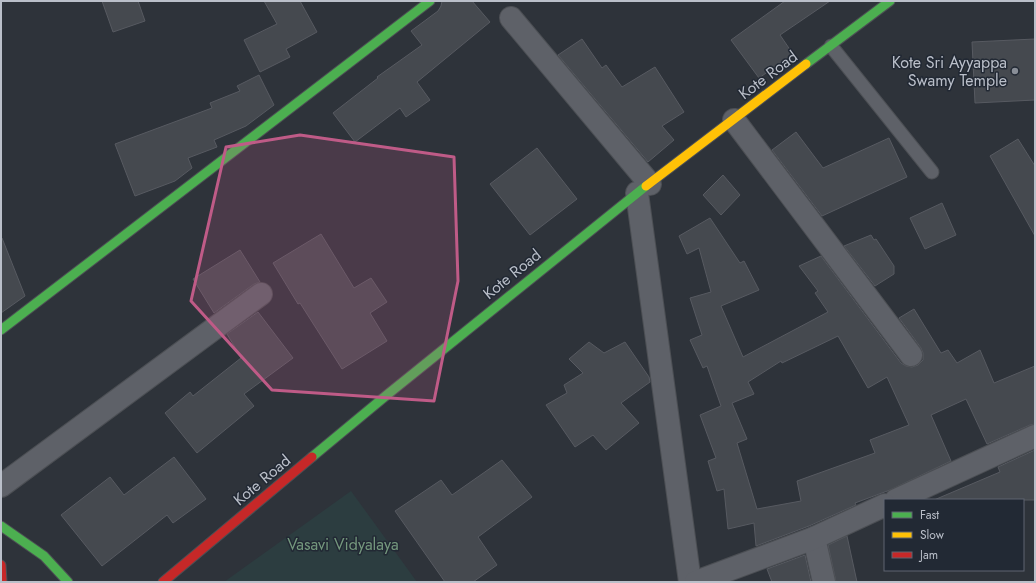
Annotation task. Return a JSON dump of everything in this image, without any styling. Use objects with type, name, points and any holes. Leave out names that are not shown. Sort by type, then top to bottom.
[{"type":"street","points":[[1,330],[430,1]]},
{"type":"street","name":"Kote Road","points":[[162,582],[388,394],[644,188],[890,1]]},
{"type":"street","points":[[511,18],[644,188],[646,252],[690,582]]},
{"type":"street","points":[[734,120],[911,355]]},
{"type":"street","points":[[1,486],[261,294]]},
{"type":"street","points":[[898,499],[1035,436]]},
{"type":"street","points":[[696,582],[814,538],[884,505]]},
{"type":"street","points":[[1,526],[44,556],[68,582]]},
{"type":"street","points":[[814,538],[824,582]]},
{"type":"street","points":[[1,565],[2,582]]},
{"type":"lane","points":[[831,46],[932,172]]},
{"type":"highlighted area","points":[[300,135],[454,157],[458,281],[434,401],[272,390],[191,301],[226,147]]},
{"type":"green space","name":"Vasavi Vidyalaya","points":[[351,491],[417,582],[224,582]]},
{"type":"building","points":[[102,1],[138,1],[145,21],[113,32]]},
{"type":"building","points":[[264,1],[300,1],[317,32],[286,49],[290,57],[260,72],[244,40],[277,24]]},
{"type":"building","points":[[442,1],[472,1],[490,22],[417,82],[430,100],[406,117],[400,108],[355,142],[333,113],[378,78],[377,77],[422,45],[411,31],[438,11]]},
{"type":"building","points":[[785,1],[830,1],[780,35],[793,54],[759,78],[731,40]]},
{"type":"building","points":[[582,39],[602,68],[606,65],[622,87],[655,67],[684,112],[662,126],[674,140],[648,162],[558,55]]},
{"type":"building","points":[[1035,39],[1035,100],[975,103],[972,42]]},
{"type":"building","points":[[259,75],[274,105],[246,126],[214,140],[217,147],[188,158],[192,168],[175,181],[135,196],[115,144],[212,108],[210,103],[240,91],[237,86]]},
{"type":"building","points":[[796,132],[823,168],[889,138],[907,177],[822,216],[772,150]]},
{"type":"building","points":[[1018,139],[1035,166],[1035,236],[990,156]]},
{"type":"building","points":[[537,148],[577,199],[530,235],[490,184]]},
{"type":"building","points":[[723,175],[740,195],[721,215],[703,195]]},
{"type":"building","points":[[942,203],[956,235],[925,249],[910,218]]},
{"type":"building","points":[[710,218],[740,263],[744,261],[759,290],[721,306],[743,357],[828,312],[815,293],[818,291],[799,266],[821,256],[901,363],[906,366],[912,367],[918,365],[923,360],[921,348],[899,318],[914,309],[941,353],[948,350],[957,363],[980,350],[994,383],[1035,366],[1035,424],[987,444],[966,399],[931,415],[951,461],[890,490],[855,503],[856,505],[809,526],[756,546],[754,523],[728,529],[724,489],[717,491],[708,461],[716,458],[700,415],[721,406],[707,366],[703,368],[690,340],[702,335],[690,298],[711,292],[699,248],[687,254],[679,236]],"holes":[[[838,336],[868,388],[887,377],[909,425],[870,440],[875,453],[797,481],[801,501],[757,509],[737,443],[747,439],[732,403],[754,394],[748,382],[781,361],[782,363]]]},
{"type":"building","points":[[321,234],[354,288],[371,278],[387,302],[370,313],[387,341],[342,369],[300,303],[298,304],[273,263]]},
{"type":"building","points":[[871,235],[874,240],[876,239],[894,266],[894,274],[875,286],[844,246]]},
{"type":"building","points":[[1,238],[25,296],[1,313]]},
{"type":"building","points":[[240,250],[260,282],[254,284],[214,313],[193,279]]},
{"type":"building","points":[[258,312],[293,358],[244,394],[254,406],[197,453],[165,413],[190,392],[193,396],[241,358],[227,334]]},
{"type":"building","points":[[589,342],[604,353],[625,342],[649,377],[650,382],[621,403],[639,423],[606,450],[593,435],[575,447],[546,405],[567,393],[564,385],[583,373],[569,359]]},
{"type":"building","points":[[1035,450],[1035,500],[936,499],[1000,472],[998,467]]},
{"type":"building","points":[[174,457],[206,499],[173,523],[167,515],[102,566],[61,515],[110,477],[124,495]]},
{"type":"building","points":[[502,460],[532,497],[478,537],[497,565],[473,582],[445,582],[395,511],[441,480],[452,495]]},
{"type":"building","points":[[847,536],[857,582],[836,582],[828,545]]},
{"type":"building","points":[[805,555],[811,582],[772,582],[767,569]]},
{"type":"traffic: fast","points":[[1,330],[430,1]]},
{"type":"traffic: fast","points":[[806,64],[890,1]]},
{"type":"traffic: fast","points":[[312,457],[646,186]]},
{"type":"traffic: fast","points":[[1,526],[44,556],[68,582]]},
{"type":"traffic: slow","points":[[646,186],[806,64]]},
{"type":"traffic: jam","points":[[163,582],[312,457]]},
{"type":"traffic: jam","points":[[1,565],[2,582]]},
{"type":"place","name":"Kote Sri Ayyappa Swamy Temple","points":[[1015,71]]}]
